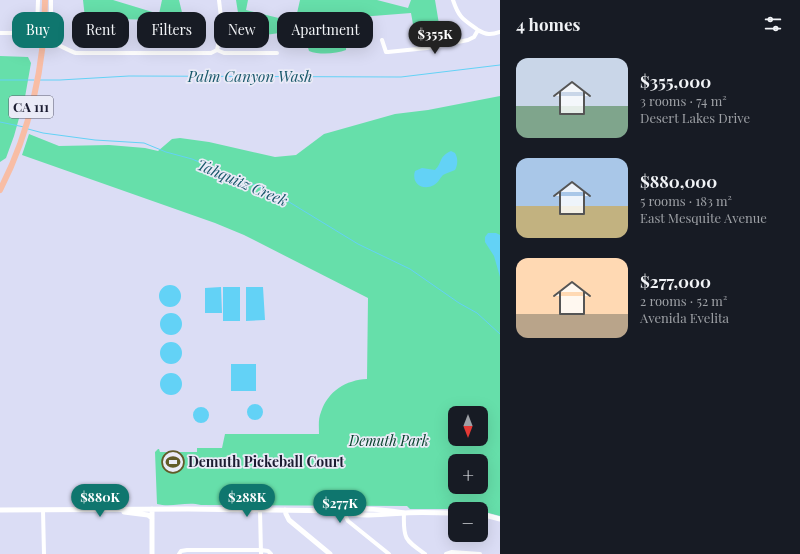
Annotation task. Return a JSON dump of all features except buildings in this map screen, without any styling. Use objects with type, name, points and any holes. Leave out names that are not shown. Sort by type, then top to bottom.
[{"type":"main road","name":"CA 111","points":[[0,190],[17,154],[35,94],[45,0]]},
{"type":"street","points":[[0,33],[35,32],[37,28],[38,0]]},
{"type":"street","points":[[50,0],[51,41],[71,52],[211,53],[217,50],[224,53],[277,53]]},
{"type":"street","points":[[217,50],[222,26],[219,0]]},
{"type":"street","points":[[453,0],[461,18],[478,30],[489,35],[500,32]]},
{"type":"street","points":[[382,40],[386,52],[419,49],[468,40],[474,37],[478,30]]},
{"type":"street","points":[[152,509],[152,554]]},
{"type":"street","points":[[0,510],[387,510],[404,513],[448,513]]},
{"type":"street","points":[[43,510],[44,554]]},
{"type":"street","points":[[117,510],[127,513],[148,515],[152,518]]},
{"type":"street","points":[[260,510],[261,552]]},
{"type":"street","points":[[286,510],[289,520],[330,554]]},
{"type":"street","points":[[343,511],[348,521],[389,554]]},
{"type":"street","points":[[404,513],[404,531],[406,539],[426,554]]},
{"type":"street","points":[[488,516],[500,520]]},
{"type":"street","points":[[180,553],[268,551],[271,554]]},
{"type":"street","points":[[446,554],[452,552],[480,554]]},
{"type":"green space","points":[[83,0],[113,0],[152,12],[137,12],[137,20],[129,19],[129,12],[84,12]]},
{"type":"green space","points":[[162,0],[179,0],[182,12],[159,12]]},
{"type":"green space","points":[[236,0],[248,0],[246,10],[254,12],[238,12]]},
{"type":"green space","points":[[300,0],[377,0],[408,8],[411,0],[435,0],[440,30],[427,32],[414,30],[411,13],[373,16],[373,12],[297,12]]},
{"type":"green space","points":[[269,16],[277,18],[277,33],[269,34]]},
{"type":"green space","points":[[308,48],[346,48],[346,50],[333,53],[318,53],[309,51]]},
{"type":"green space","points":[[0,56],[28,57],[31,63],[25,97],[14,136],[6,158],[0,162]]},
{"type":"green space","name":"Demuth Park","points":[[500,96],[500,516],[488,513],[488,502],[448,502],[448,509],[410,509],[407,506],[157,504],[155,452],[158,449],[160,452],[197,452],[197,448],[222,448],[225,434],[319,434],[320,415],[328,398],[345,384],[367,379],[368,298],[244,235],[215,223],[22,155],[29,134],[59,146],[109,145],[145,148],[158,151],[172,139],[180,138],[209,142],[275,157],[296,155],[324,134],[395,114],[428,110]]},
{"type":"water","points":[[451,151],[455,153],[457,157],[455,170],[443,175],[437,183],[430,187],[422,187],[416,183],[414,176],[415,171],[422,168],[435,170],[444,155]]},
{"type":"water","points":[[488,233],[496,233],[500,235],[500,277],[494,256],[485,242],[485,237]]},
{"type":"water","points":[[166,285],[174,285],[181,292],[181,300],[174,307],[166,307],[159,300],[159,292]]},
{"type":"water","points":[[221,287],[222,313],[205,313],[205,288]]},
{"type":"water","points":[[223,287],[240,287],[240,321],[223,321]]},
{"type":"water","points":[[246,287],[263,287],[265,320],[246,321]]},
{"type":"water","points":[[171,313],[179,316],[182,324],[179,332],[171,335],[163,332],[160,324],[163,316]]},
{"type":"water","points":[[171,342],[179,345],[182,353],[179,361],[171,364],[163,361],[160,353],[163,345]]},
{"type":"water","points":[[231,364],[256,364],[256,391],[231,391]]},
{"type":"water","points":[[171,373],[179,376],[182,384],[179,392],[171,395],[163,392],[160,384],[163,376]]},
{"type":"water","points":[[255,404],[261,406],[263,412],[261,418],[255,420],[249,418],[247,412],[249,406]]},
{"type":"water","points":[[201,407],[208,412],[209,415],[204,422],[201,423],[194,418],[193,415],[198,408]]},
{"type":"waterway","name":"Palm Canyon Wash","points":[[39,80],[129,76],[401,77],[500,65]]},
{"type":"waterway","name":"Palm Canyon Wash","points":[[0,80],[34,80]]},
{"type":"waterway","name":"Tahquitz Creek","points":[[0,122],[24,127]]},
{"type":"waterway","name":"Tahquitz Creek","points":[[28,129],[43,133],[95,140],[144,143],[166,152],[192,159],[276,194],[358,244],[410,269],[459,303],[477,313],[500,334]]},
{"type":"place","name":"Demuth Pickeball Court","points":[[173,462]]}]
